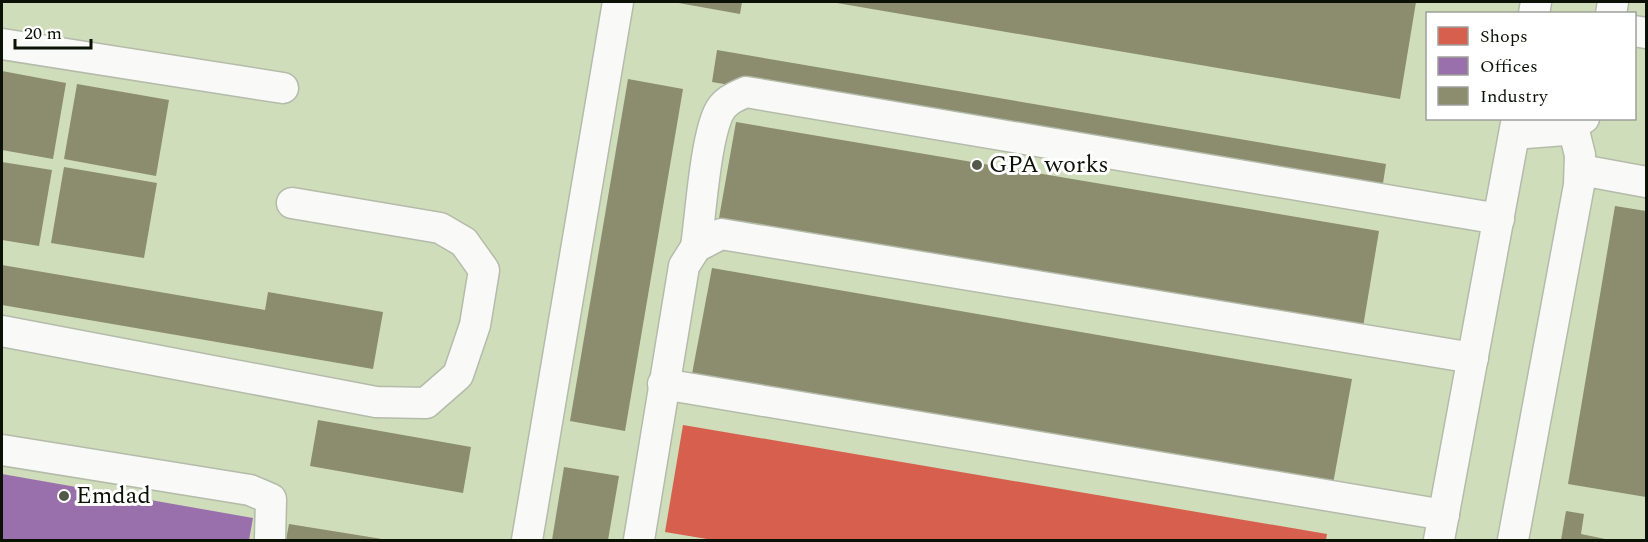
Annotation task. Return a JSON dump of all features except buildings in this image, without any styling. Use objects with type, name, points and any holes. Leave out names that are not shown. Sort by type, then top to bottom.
[{"type":"street","points":[[528,540],[618,2]]},
{"type":"street","points":[[2,44],[284,88]]},
{"type":"street","points":[[639,540],[684,266],[696,247],[712,135],[718,113],[730,99],[746,92],[1499,219]]},
{"type":"street","points":[[663,384],[1441,528],[1516,126],[1556,132],[1579,123],[1581,170],[1513,540]]},
{"type":"street","points":[[1581,170],[1645,173]]},
{"type":"street","points":[[2,331],[376,402],[426,403],[458,375],[475,325],[484,270],[464,242],[440,228],[292,203]]},
{"type":"street","points":[[696,247],[721,234],[1473,358]]},
{"type":"street","points":[[2,450],[250,490],[271,499],[270,540]]},
{"type":"shaded area","points":[[2,2],[1646,2],[1646,540],[2,540]]},
{"type":"place","name":"GPA works","points":[[977,165]]},
{"type":"place","name":"Emdad","points":[[64,496]]}]
